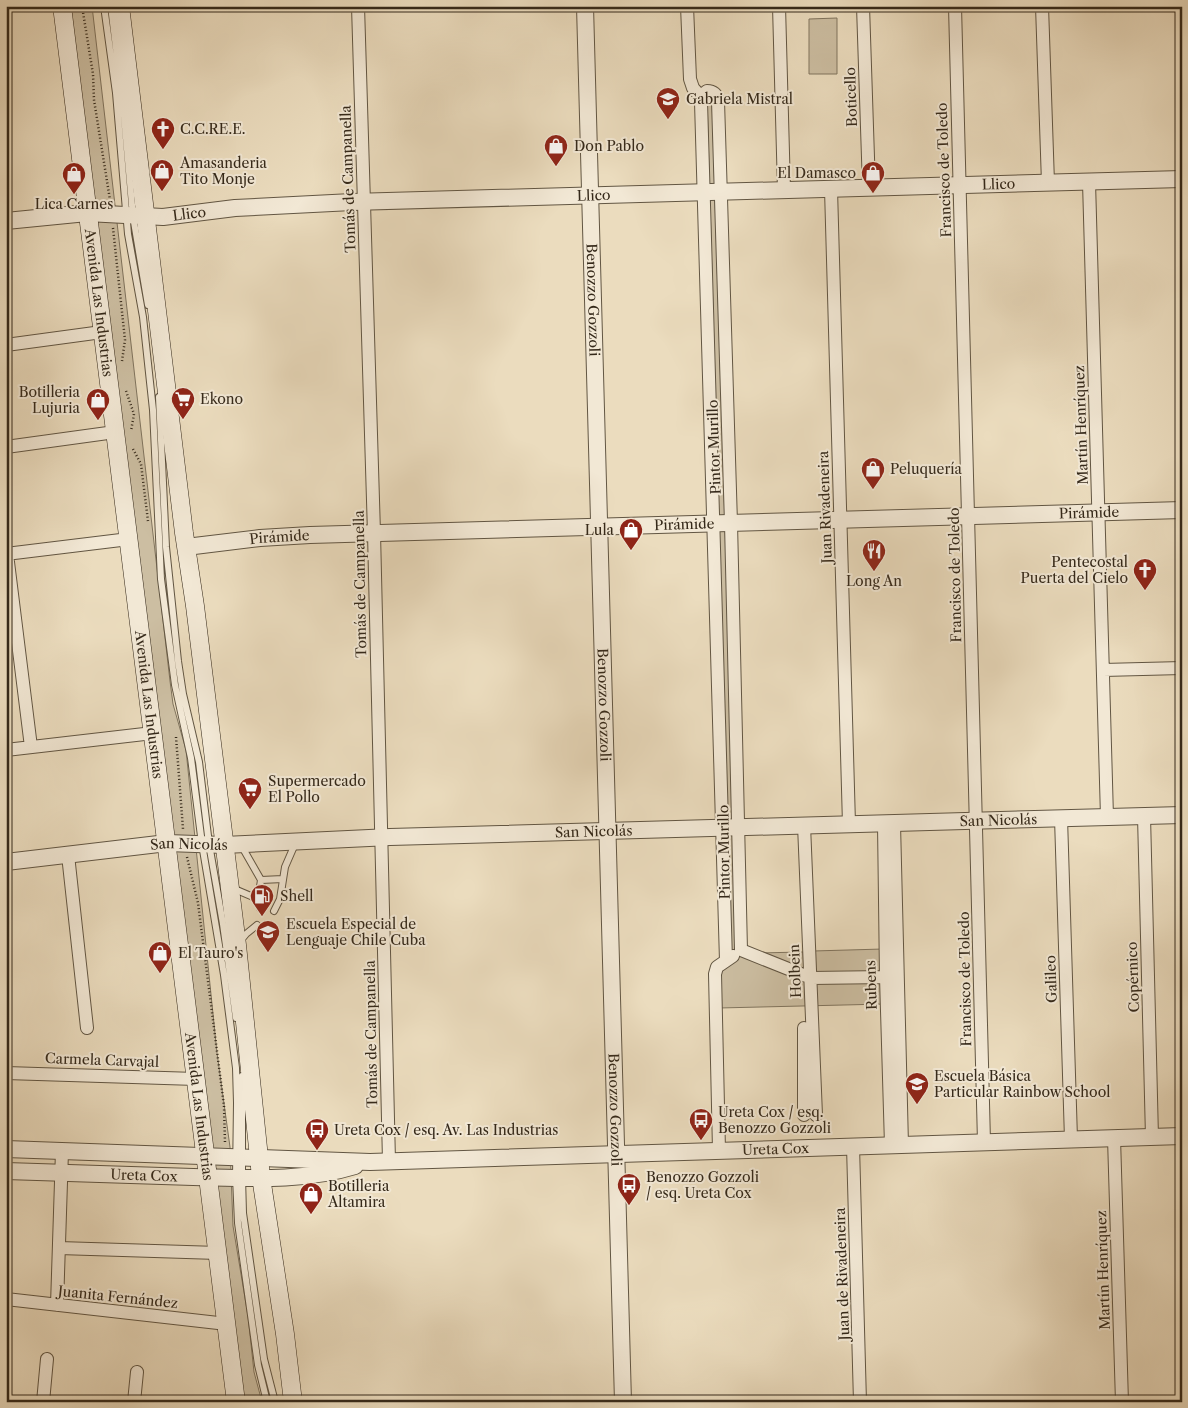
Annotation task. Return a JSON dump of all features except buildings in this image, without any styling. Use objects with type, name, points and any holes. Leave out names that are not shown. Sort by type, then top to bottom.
[{"type":"main road","name":"Avenida Las Industrias","points":[[62,6],[236,1402]]},
{"type":"main road","points":[[120,6],[135,216],[186,547],[219,845],[229,887],[236,945],[246,1157],[261,1177],[285,1334],[293,1402]]},
{"type":"street","name":"Tomás de Campanella","points":[[358,6],[374,533],[389,1161]]},
{"type":"street","name":"Benozzo Gozzoli","points":[[585,6],[623,1402]]},
{"type":"street","name":"Pintor Murillo","points":[[687,6],[690,79],[693,88],[701,97],[713,524],[730,828],[741,950],[718,967],[715,974],[719,1150]]},
{"type":"street","points":[[779,6],[784,190]]},
{"type":"street","name":"Boticello","points":[[863,6],[869,188]]},
{"type":"street","name":"Francisco de Toledo","points":[[955,6],[984,1142]]},
{"type":"street","points":[[1042,6],[1048,183]]},
{"type":"street","name":"Pintor Murillo","points":[[701,97],[704,93],[710,91],[716,94],[718,101],[731,523],[730,828],[726,960]]},
{"type":"street","name":"Llico","points":[[6,221],[87,213],[164,217],[235,208],[364,202],[1182,179]]},
{"type":"street","name":"Martín Henríquez","points":[[1089,182],[1108,817]]},
{"type":"street","name":"Juan Rivadeneira","points":[[830,189],[849,824]]},
{"type":"street","points":[[6,345],[102,332]]},
{"type":"street","points":[[6,447],[115,432]]},
{"type":"street","name":"Pirámide","points":[[186,547],[283,536],[1182,510]]},
{"type":"street","points":[[31,747],[7,554],[129,539]]},
{"type":"street","points":[[1103,670],[1182,668]]},
{"type":"street","points":[[6,750],[153,733]]},
{"type":"street","name":"San Nicolás","points":[[6,862],[167,843],[219,845],[381,838],[1182,815]]},
{"type":"street","name":"Copérnico","points":[[1144,816],[1152,1137]]},
{"type":"street","name":"Galileo","points":[[1061,818],[1071,1139]]},
{"type":"street","name":"Rubens","points":[[889,824],[886,977],[897,1145]]},
{"type":"street","name":"Rubens","points":[[889,824],[897,1145]]},
{"type":"street","name":"Holbein","points":[[804,826],[810,1115]]},
{"type":"street","points":[[68,855],[87,1028]]},
{"type":"street","points":[[741,950],[808,977],[886,977]]},
{"type":"street","name":"Carmela Carvajal","points":[[6,1073],[196,1079]]},
{"type":"street","name":"Ureta Cox","points":[[6,1149],[370,1162],[1182,1136]]},
{"type":"street","name":"Martín Henríquez","points":[[1114,1138],[1122,1402]]},
{"type":"street","name":"Juan de Rivadeneira","points":[[853,1146],[860,1402]]},
{"type":"street","points":[[57,1305],[62,1151]]},
{"type":"street","name":"Ureta Cox","points":[[6,1171],[296,1178],[370,1162]]},
{"type":"street","points":[[59,1248],[218,1253]]},
{"type":"street","name":"Juanita Fernández","points":[[6,1299],[227,1324]]},
{"type":"street","points":[[43,1402],[47,1359]]},
{"type":"street","points":[[134,1402],[136,1372]]},
{"type":"lane","points":[[104,6],[135,216]]},
{"type":"lane","points":[[111,6],[135,216],[131,252],[143,317],[153,410],[162,579],[175,685],[191,758],[219,845],[223,924],[240,1052],[246,1157],[239,1177],[242,1258],[258,1365],[267,1402]]},
{"type":"lane","points":[[274,911],[280,899],[285,867],[296,841]]},
{"type":"lane","points":[[219,845],[260,880],[283,879]]},
{"type":"lane","points":[[260,880],[258,899],[260,908]]},
{"type":"lane","points":[[229,887],[258,899]]},
{"type":"lane","points":[[236,945],[257,925]]},
{"type":"lane","points":[[239,1177],[261,1341],[267,1374],[275,1402]]},
{"type":"shaded area","points":[[69,6],[92,6],[170,681],[173,704],[186,750],[217,1053],[230,1147],[233,1226],[248,1316],[254,1372],[262,1402],[241,1402]]},
{"type":"shaded area","points":[[837,18],[837,74],[809,74],[809,19]]},
{"type":"shaded area","points":[[707,97],[712,97],[738,948],[733,951],[731,949]]},
{"type":"shaded area","points":[[883,949],[884,971],[814,973],[813,951]]},
{"type":"shaded area","points":[[803,952],[804,973],[758,953]]},
{"type":"shaded area","points":[[743,953],[807,982],[883,979],[885,1004],[719,1008],[720,971]]},
{"type":"place","name":"Gabriela Mistral","points":[[668,120]]},
{"type":"place","name":"C.C.RE.E.","points":[[163,150]]},
{"type":"place","name":"Don Pablo","points":[[556,167]]},
{"type":"place","name":"Amasanderia Tito Monje","points":[[162,192]]},
{"type":"place","name":"El Damasco","points":[[873,194]]},
{"type":"place","name":"Lica Carnes","points":[[74,195]]},
{"type":"place","name":"Ekono","points":[[183,420]]},
{"type":"place","name":"Botilleria Lujuria","points":[[98,421]]},
{"type":"place","name":"Peluquería","points":[[873,490]]},
{"type":"place","name":"Lula","points":[[631,551]]},
{"type":"place","name":"Long An","points":[[874,572]]},
{"type":"place","name":"Pentecostal Puerta del Cielo","points":[[1145,591]]},
{"type":"place","name":"Supermercado El Pollo","points":[[250,810]]},
{"type":"place","name":"Shell","points":[[262,917]]},
{"type":"place","name":"Escuela Especial de Lenguaje Chile Cuba","points":[[268,953]]},
{"type":"place","name":"El Tauro's","points":[[160,974]]},
{"type":"place","name":"Escuela Básica Particular Rainbow School","points":[[917,1105]]},
{"type":"place","name":"Ureta Cox / esq. Benozzo Gozzoli","points":[[701,1141]]},
{"type":"place","name":"Ureta Cox / esq. Av. Las Industrias","points":[[317,1151]]},
{"type":"place","name":"Benozzo Gozzoli / esq. Ureta Cox","points":[[629,1206]]},
{"type":"place","name":"Botilleria Altamira","points":[[311,1215]]}]
